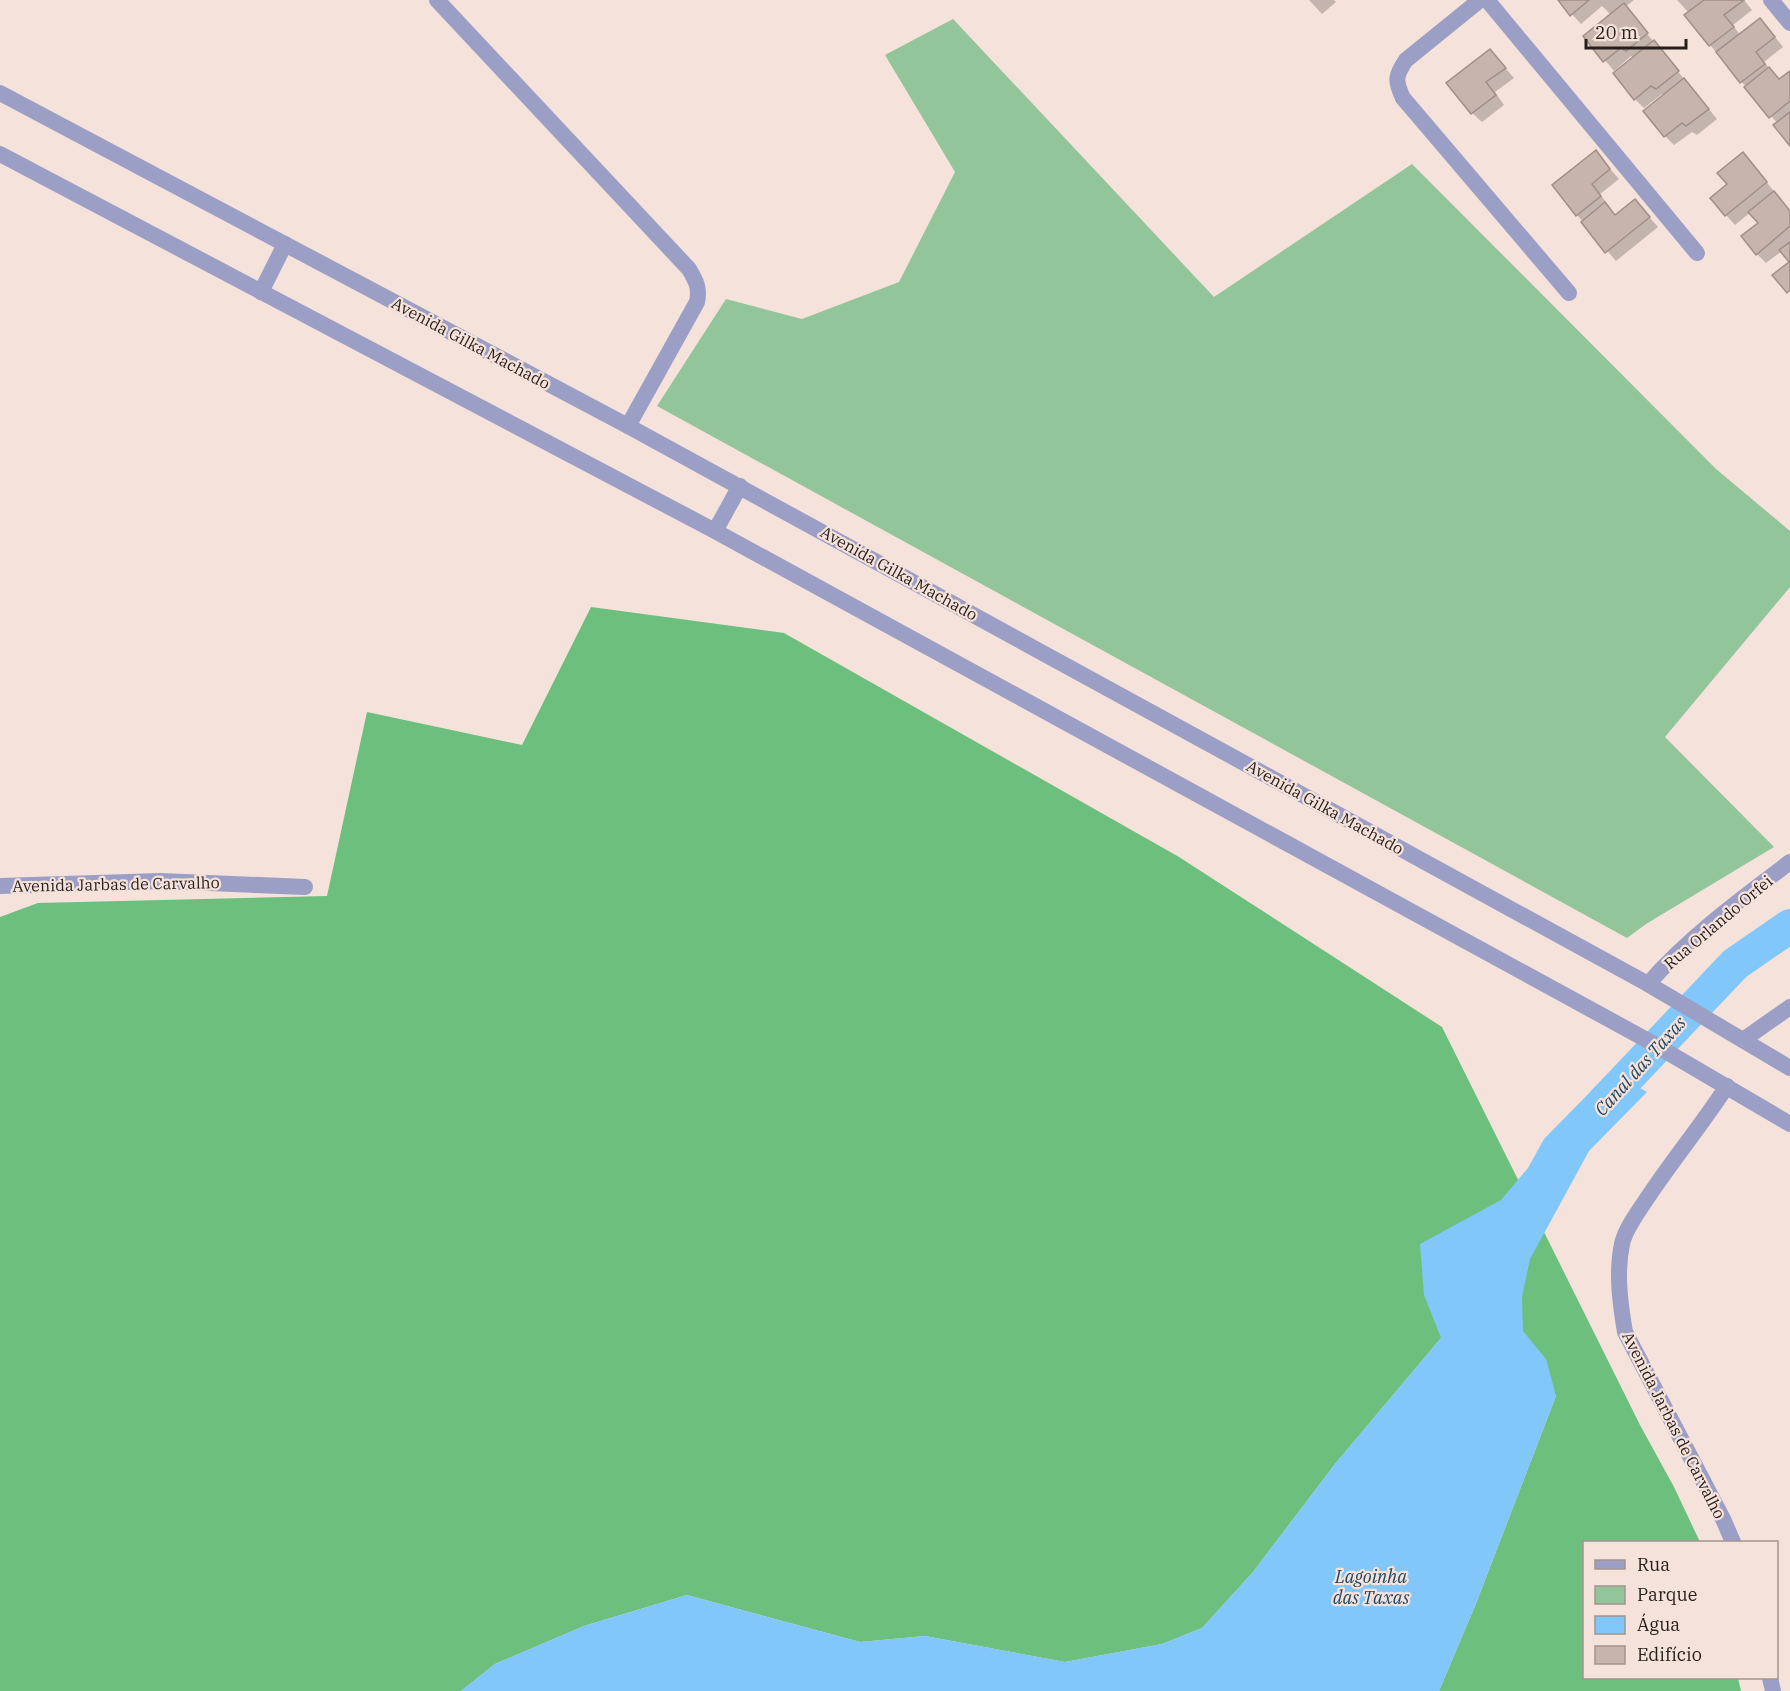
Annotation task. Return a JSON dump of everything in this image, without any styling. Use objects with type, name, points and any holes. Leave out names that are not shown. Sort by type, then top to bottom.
[{"type":"street","points":[[436,0],[689,269],[696,281],[699,291],[697,302],[628,426]]},
{"type":"street","points":[[1480,0],[1406,60],[1398,72],[1397,84],[1403,98],[1569,293]]},
{"type":"street","points":[[1487,0],[1697,253]]},
{"type":"street","points":[[1771,0],[1790,23]]},
{"type":"street","name":"Avenida Gilka Machado","points":[[0,93],[740,486],[1648,984],[1790,1068]]},
{"type":"street","points":[[0,154],[715,531],[1645,1039],[1728,1086],[1790,1125]]},
{"type":"street","points":[[261,292],[285,244]]},
{"type":"street","points":[[715,531],[740,486]]},
{"type":"street","name":"Rua Orlando Orfei","points":[[1648,984],[1668,961],[1746,895],[1790,862]]},
{"type":"street","name":"Avenida Jarbas de Carvalho","points":[[0,886],[162,880],[305,887]]},
{"type":"street","points":[[1743,1040],[1790,1007]]},
{"type":"street","name":"Avenida Jarbas de Carvalho","points":[[1728,1086],[1659,1180],[1633,1220],[1623,1242],[1619,1268],[1624,1332],[1733,1541]]},
{"type":"green space","points":[[953,19],[1214,297],[1412,164],[1716,469],[1790,531],[1790,587],[1665,737],[1774,847],[1646,924],[1627,938],[657,406],[726,299],[802,319],[899,282],[955,172],[885,55]]},
{"type":"green space","points":[[591,607],[784,633],[1179,857],[1442,1027],[1700,1541],[1583,1541],[1583,1679],[1738,1679],[1741,1691],[1439,1691],[1475,1606],[1556,1396],[1441,1338],[1335,1464],[1253,1572],[1202,1628],[1162,1644],[1065,1662],[925,1636],[860,1642],[687,1595],[584,1626],[495,1664],[461,1691],[0,1691],[0,917],[38,903],[327,896],[367,712],[522,745]]},
{"type":"water","name":"Lagoinha das Taxas","points":[[1613,1073],[1647,1092],[1589,1151],[1530,1259],[1522,1297],[1523,1331],[1546,1359],[1556,1396],[1475,1606],[1439,1691],[461,1691],[495,1664],[584,1626],[687,1595],[860,1642],[925,1636],[1065,1662],[1162,1644],[1202,1628],[1253,1572],[1335,1464],[1441,1338],[1424,1295],[1420,1244],[1501,1200],[1528,1168],[1544,1139],[1602,1080]]},
{"type":"building","points":[[1558,0],[1589,0],[1570,16]]},
{"type":"building","points":[[1704,0],[1744,0],[1724,15],[1734,27],[1709,46],[1684,15]]},
{"type":"building","points":[[1624,3],[1648,33],[1626,51],[1621,48],[1603,62],[1583,36]]},
{"type":"building","points":[[1760,18],[1775,37],[1756,52],[1765,64],[1740,83],[1716,52]]},
{"type":"building","points":[[1654,40],[1679,71],[1656,89],[1651,86],[1634,100],[1613,73]]},
{"type":"building","points":[[1490,49],[1506,68],[1486,82],[1496,95],[1471,114],[1446,83]]},
{"type":"building","points":[[1769,67],[1779,79],[1790,71],[1790,101],[1769,118],[1744,87]]},
{"type":"building","points":[[1684,78],[1709,109],[1686,126],[1682,123],[1664,137],[1643,111]]},
{"type":"building","points":[[1790,112],[1790,146],[1773,125]]},
{"type":"building","points":[[1596,150],[1610,169],[1592,184],[1601,196],[1576,216],[1552,185]]},
{"type":"building","points":[[1743,152],[1767,182],[1725,216],[1710,198],[1727,184],[1717,173]]},
{"type":"building","points":[[1774,191],[1790,211],[1790,226],[1756,255],[1741,236],[1758,223],[1748,212]]},
{"type":"building","points":[[1635,199],[1650,217],[1605,253],[1581,222],[1605,202],[1615,215]]},
{"type":"building","points":[[1790,242],[1790,290],[1787,293],[1772,275],[1789,262],[1779,250]]},
{"type":"waterway","name":"Canal das Taxas","points":[[1595,1115],[1604,1102],[1735,964],[1790,926]]}]
